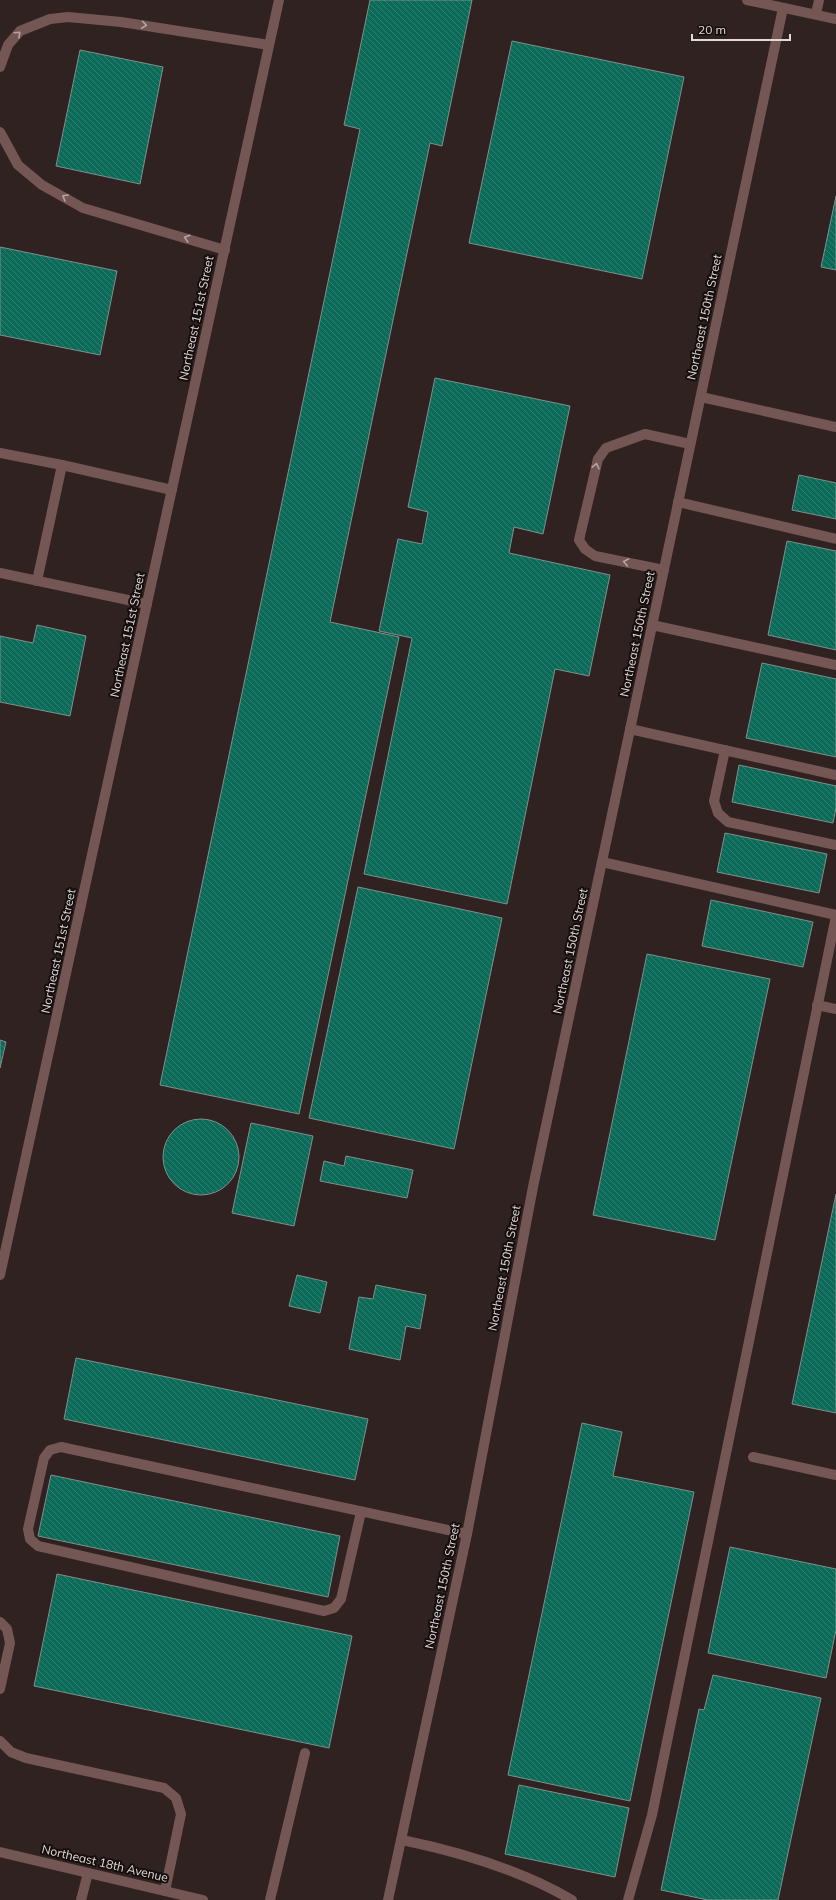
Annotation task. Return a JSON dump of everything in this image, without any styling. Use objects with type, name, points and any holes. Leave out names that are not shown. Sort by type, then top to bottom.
[{"type":"street","name":"Northeast 151st Street","points":[[0,1275],[279,0]]},
{"type":"street","points":[[747,0],[836,19]]},
{"type":"street","points":[[816,14],[819,0]]},
{"type":"street","name":"Northeast 150th Street","points":[[388,1900],[467,1534],[533,1187],[783,8]]},
{"type":"street","points":[[0,67],[8,45],[20,31],[50,19],[68,17],[128,23],[269,45]]},
{"type":"street","points":[[0,132],[18,165],[42,184],[83,208],[225,250]]},
{"type":"street","points":[[701,397],[836,427]]},
{"type":"street","points":[[664,570],[595,556],[585,550],[579,540],[598,459],[606,448],[645,434],[690,444]]},
{"type":"street","points":[[0,453],[62,465],[172,490]]},
{"type":"street","points":[[37,581],[62,465]]},
{"type":"street","points":[[678,502],[836,539]]},
{"type":"street","points":[[0,573],[147,604]]},
{"type":"street","points":[[652,625],[836,665]]},
{"type":"street","points":[[630,729],[836,775]]},
{"type":"street","points":[[724,750],[714,801],[718,813],[728,822],[836,845]]},
{"type":"street","points":[[602,862],[836,915],[652,1815],[628,1900]]},
{"type":"street","points":[[826,965],[836,967]]},
{"type":"street","points":[[817,1005],[836,1009]]},
{"type":"street","points":[[361,1512],[341,1599],[334,1608],[324,1610],[38,1546],[30,1539],[28,1529],[44,1458],[50,1450],[61,1447],[467,1534]]},
{"type":"street","points":[[753,1457],[836,1475]]},
{"type":"street","points":[[0,1622],[7,1629],[10,1643],[0,1689]]},
{"type":"street","points":[[0,1741],[11,1752],[26,1758],[164,1788],[176,1798],[181,1814],[165,1891]]},
{"type":"street","points":[[270,1900],[305,1753]]},
{"type":"street","points":[[402,1840],[445,1849],[506,1870],[550,1887],[572,1900]]},
{"type":"street","name":"Northeast 18th Avenue","points":[[0,1852],[203,1900]]},
{"type":"street","points":[[81,1900],[88,1873]]},
{"type":"building","points":[[370,0],[472,0],[442,146],[430,143],[330,622],[399,637],[299,1114],[160,1085],[360,129],[344,125]]},
{"type":"building","points":[[512,41],[684,77],[642,279],[469,243]]},
{"type":"building","points":[[80,50],[163,67],[140,184],[56,166]]},
{"type":"building","points":[[836,196],[836,270],[821,267]]},
{"type":"building","points":[[0,247],[117,271],[100,355],[0,335]]},
{"type":"building","points":[[435,378],[570,406],[543,534],[514,527],[509,553],[610,575],[589,676],[555,669],[507,904],[364,874],[412,638],[379,631],[398,539],[422,544],[428,512],[408,507]]},
{"type":"building","points":[[799,475],[836,483],[836,519],[792,510]]},
{"type":"building","points":[[787,541],[836,551],[836,650],[768,635]]},
{"type":"building","points":[[37,625],[86,636],[70,716],[0,702],[0,636],[33,643]]},
{"type":"building","points":[[762,663],[836,679],[836,757],[746,738]]},
{"type":"building","points":[[739,765],[836,786],[836,808],[833,823],[732,802]]},
{"type":"building","points":[[725,833],[827,854],[819,893],[717,872]]},
{"type":"building","points":[[358,887],[502,918],[454,1149],[309,1118]]},
{"type":"building","points":[[711,900],[813,922],[803,967],[702,946]]},
{"type":"building","points":[[647,954],[770,979],[715,1240],[593,1215]]},
{"type":"building","points":[[0,1040],[6,1042],[0,1068]]},
{"type":"building","points":[[201,1119],[216,1122],[228,1130],[236,1142],[239,1157],[236,1172],[228,1184],[216,1192],[201,1195],[186,1192],[174,1184],[166,1172],[163,1157],[166,1142],[174,1130],[186,1122]]},
{"type":"building","points":[[251,1123],[313,1136],[294,1226],[232,1213]]},
{"type":"building","points":[[346,1156],[413,1170],[407,1198],[320,1181],[324,1161],[344,1166]]},
{"type":"building","points":[[836,1194],[836,1413],[792,1404]]},
{"type":"building","points":[[297,1275],[327,1282],[320,1313],[289,1306]]},
{"type":"building","points":[[376,1285],[426,1295],[420,1329],[406,1326],[400,1360],[349,1349],[359,1297],[373,1299]]},
{"type":"building","points":[[76,1358],[368,1419],[355,1480],[64,1419]]},
{"type":"building","points":[[582,1423],[622,1432],[613,1476],[694,1492],[630,1801],[508,1775]]},
{"type":"building","points":[[51,1475],[340,1536],[328,1597],[38,1536]]},
{"type":"building","points":[[730,1547],[836,1569],[836,1630],[826,1678],[708,1653]]},
{"type":"building","points":[[57,1574],[352,1636],[329,1748],[34,1686]]},
{"type":"building","points":[[713,1675],[821,1698],[778,1900],[708,1900],[661,1890],[699,1709],[704,1710]]},
{"type":"building","points":[[519,1785],[629,1808],[615,1877],[505,1854]]}]
